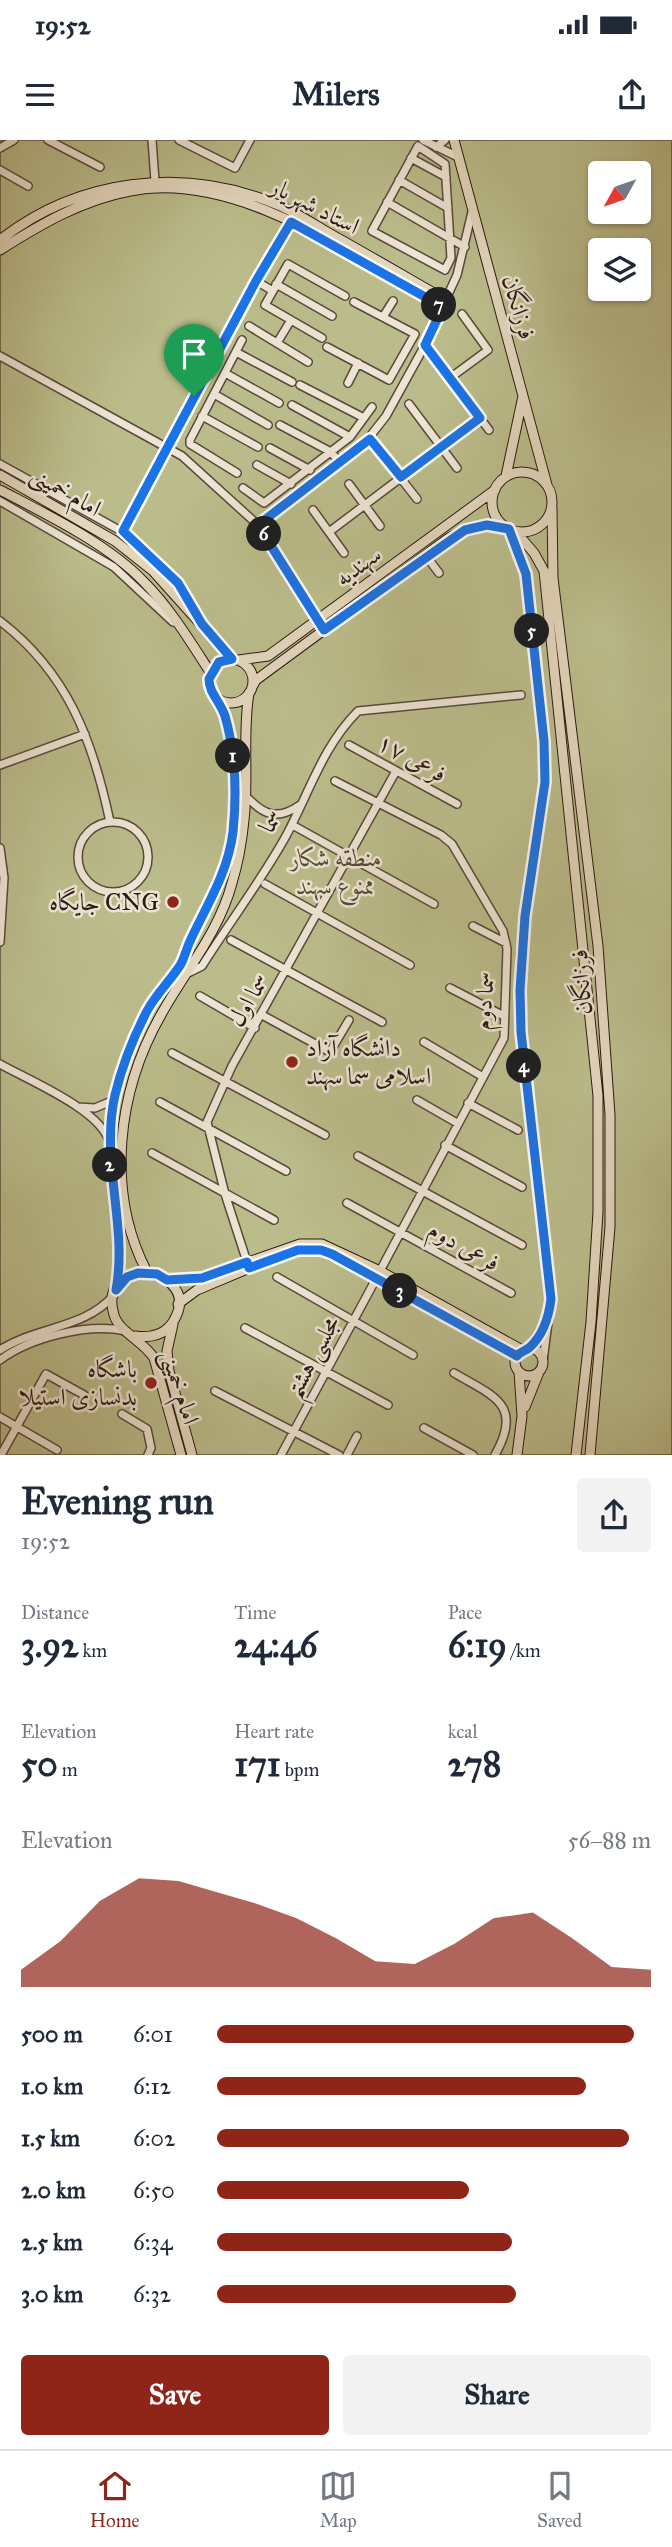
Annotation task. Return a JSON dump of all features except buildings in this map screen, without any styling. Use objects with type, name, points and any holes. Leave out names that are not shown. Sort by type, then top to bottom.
[{"type":"main road","name":"فرزانگان","points":[[454,140],[524,391],[547,485]]},
{"type":"main road","name":"استاد شهریار","points":[[0,240],[44,211],[106,189],[155,181],[212,185],[274,203],[293,218],[444,303]]},
{"type":"main road","name":"استاد شهریار","points":[[0,250],[74,208],[128,191],[153,188],[196,190],[293,218]]},
{"type":"main road","points":[[506,477],[524,472],[533,474],[547,485],[552,508],[539,528],[509,529],[493,509],[495,490],[506,477],[524,391]]},
{"type":"main road","name":"امام خمینی","points":[[0,475],[115,541],[153,570],[236,660]]},
{"type":"main road","name":"امام خمینی","points":[[0,490],[115,556],[144,582],[183,631],[210,672]]},
{"type":"main road","name":"سهندیه","points":[[236,660],[268,656],[495,490]]},
{"type":"main road","name":"فرزانگان","points":[[552,508],[553,578],[598,946],[610,1115],[610,1227],[590,1455]]},
{"type":"main road","name":"سهندیه","points":[[250,690],[256,680],[465,530],[487,525],[509,529]]},
{"type":"main road","name":"فرزانگان","points":[[509,529],[534,553],[544,571],[597,1096],[598,1212],[591,1322],[576,1455]]},
{"type":"main road","points":[[317,619],[324,630]]},
{"type":"main road","points":[[147,1272],[134,1247],[121,1189],[125,1122],[144,1050],[161,1014],[190,972],[216,923],[232,884],[244,821],[245,717],[250,690],[249,668],[236,660],[219,662],[210,672],[211,691],[220,700],[230,736],[236,775],[233,833],[225,871],[181,963],[147,1011],[125,1060],[114,1100],[110,1169],[121,1265],[115,1292],[114,1315],[126,1331],[135,1336],[157,1336],[174,1321],[178,1304],[174,1289],[167,1280]]},
{"type":"main road","points":[[220,700],[233,703],[250,690]]},
{"type":"main road","points":[[115,1292],[127,1277],[147,1272],[167,1280],[202,1278],[298,1250],[321,1250],[378,1274],[523,1352],[536,1350],[543,1361],[522,1416]]},
{"type":"main road","points":[[178,1304],[197,1290],[248,1265]]},
{"type":"main road","name":"امام خمینی","points":[[174,1321],[167,1351],[169,1371],[191,1455]]},
{"type":"main road","name":"امام خمینی","points":[[135,1336],[147,1346],[160,1374],[181,1455]]},
{"type":"main road","points":[[517,1455],[522,1416],[519,1372],[523,1352]]},
{"type":"main road","points":[[519,1372],[529,1376],[539,1372]]},
{"type":"street","points":[[0,148],[14,140]]},
{"type":"street","points":[[48,140],[100,167]]},
{"type":"street","points":[[152,140],[155,181]]},
{"type":"street","points":[[179,140],[234,168],[247,141]]},
{"type":"street","points":[[424,140],[458,157]]},
{"type":"street","points":[[436,147],[445,140]]},
{"type":"street","points":[[418,146],[443,162],[449,208],[451,258],[448,268],[442,270],[372,231],[411,158],[418,146]]},
{"type":"street","points":[[411,158],[446,177]]},
{"type":"street","points":[[0,170],[29,186]]},
{"type":"street","points":[[399,180],[449,208]]},
{"type":"street","points":[[387,202],[465,247]]},
{"type":"street","points":[[258,525],[341,464],[370,439],[386,416],[425,345],[444,303],[465,247],[472,212]]},
{"type":"street","points":[[123,531],[256,281],[293,218]]},
{"type":"street","points":[[322,338],[265,305],[274,287],[288,264],[345,296]]},
{"type":"street","points":[[256,281],[332,316]]},
{"type":"street","points":[[383,317],[393,301]]},
{"type":"street","points":[[327,347],[389,380],[415,334],[354,302]]},
{"type":"street","points":[[450,378],[488,350],[461,314]]},
{"type":"street","points":[[277,343],[291,320]]},
{"type":"street","points":[[249,326],[309,362]]},
{"type":"street","points":[[237,473],[190,444],[242,340]]},
{"type":"street","points":[[425,345],[489,430]]},
{"type":"street","points":[[236,352],[364,418]]},
{"type":"street","points":[[0,356],[167,448],[202,471],[258,525],[317,619]]},
{"type":"street","points":[[348,383],[358,363]]},
{"type":"street","points":[[398,364],[410,371]]},
{"type":"street","points":[[225,373],[279,403]]},
{"type":"street","points":[[214,394],[268,425]]},
{"type":"street","points":[[194,396],[209,404]]},
{"type":"street","points":[[409,404],[457,468]]},
{"type":"street","points":[[292,405],[350,438]]},
{"type":"street","points":[[243,488],[264,503],[350,438],[372,407]]},
{"type":"street","points":[[202,416],[258,447]]},
{"type":"street","points":[[329,532],[480,418]]},
{"type":"street","points":[[280,425],[331,452],[341,464]]},
{"type":"street","points":[[370,439],[416,499]]},
{"type":"street","points":[[270,448],[310,470]]},
{"type":"street","points":[[0,464],[123,531],[178,583],[202,624]]},
{"type":"street","points":[[257,465],[290,484]]},
{"type":"street","points":[[349,484],[380,526]]},
{"type":"street","points":[[0,501],[114,567],[183,631]]},
{"type":"street","points":[[313,510],[344,553]]},
{"type":"street","points":[[509,529],[526,574],[544,741],[545,782],[525,916],[520,990],[521,1032],[551,1299],[543,1361]]},
{"type":"street","points":[[426,556],[439,573]]},
{"type":"street","points":[[0,621],[41,657],[66,691],[103,783],[110,822]]},
{"type":"street","name":"سما","points":[[190,972],[202,966],[253,889],[339,730],[358,711],[521,695]]},
{"type":"street","points":[[0,765],[85,734]]},
{"type":"street","name":"فرعی ۱۷","points":[[349,746],[457,804]]},
{"type":"street","name":"سما اول","points":[[207,1129],[225,1080],[396,771]]},
{"type":"street","name":"سما دوم","points":[[335,781],[442,835],[452,844],[503,931],[506,943],[504,1038],[378,1274]]},
{"type":"street","points":[[245,795],[265,814],[281,816],[300,805]]},
{"type":"street","points":[[110,822],[126,824],[136,830],[148,855],[147,866],[139,880],[126,890],[115,892],[99,889],[90,883],[80,870],[78,859],[78,848],[86,834],[99,824],[110,822]]},
{"type":"street","points":[[296,827],[434,904]]},
{"type":"street","points":[[0,848],[4,878],[0,942]]},
{"type":"street","points":[[265,884],[410,965]]},
{"type":"street","points":[[473,926],[506,943]]},
{"type":"street","points":[[231,940],[382,1022]]},
{"type":"street","points":[[450,988],[504,1016]]},
{"type":"street","points":[[200,996],[255,1028]]},
{"type":"street","points":[[262,1015],[330,1052],[349,1020]]},
{"type":"street","points":[[424,1042],[482,1077]]},
{"type":"street","points":[[172,1053],[325,1135]]},
{"type":"street","points":[[0,1064],[77,1107],[99,1124],[110,1142]]},
{"type":"street","points":[[77,1107],[95,1108],[114,1100]]},
{"type":"street","points":[[416,1100],[457,1123]]},
{"type":"street","points":[[160,1102],[286,1171]]},
{"type":"street","points":[[468,1102],[518,1130]]},
{"type":"street","points":[[207,1129],[248,1265]]},
{"type":"street","points":[[446,1145],[522,1186]]},
{"type":"street","points":[[152,1153],[274,1220]]},
{"type":"street","points":[[358,1156],[522,1245]]},
{"type":"street","name":"فرعی دوم","points":[[347,1203],[511,1293]]},
{"type":"street","name":"مجلسی هشتم","points":[[281,1455],[378,1274]]},
{"type":"street","points":[[277,1278],[413,1354]]},
{"type":"street","points":[[0,1350],[41,1331],[90,1317],[115,1292]]},
{"type":"street","points":[[523,1352],[549,1315]]},
{"type":"street","points":[[0,1360],[55,1335],[102,1326],[126,1331]]},
{"type":"street","points":[[245,1328],[388,1405]]},
{"type":"street","points":[[454,1373],[499,1400],[506,1410],[507,1422],[495,1455]]},
{"type":"street","points":[[1,1455],[47,1374],[84,1395]]},
{"type":"street","points":[[215,1391],[339,1455]]},
{"type":"street","points":[[122,1414],[147,1429],[151,1448],[148,1455]]},
{"type":"street","points":[[0,1417],[57,1450]]},
{"type":"street","points":[[424,1429],[473,1455]]},
{"type":"street","points":[[347,1455],[358,1436]]},
{"type":"green space","name":"منطقه شکار ممنوع سهند","points":[[0,140],[672,140],[672,1455],[0,1455]]},
{"type":"place","name":"جایگاه CNG","points":[[173,902]]},
{"type":"place","name":"دانشگاه آزاد اسلامی سما سهند","points":[[292,1062]]},
{"type":"place","name":"باشگاه بدنسازی استیلا","points":[[151,1383]]},
{"type":"route","points":[[291,222],[443,307],[425,345],[480,418],[401,477],[370,439],[323,478],[258,525],[324,630],[449,538],[465,530],[487,525],[509,529],[526,574],[544,741],[545,782],[520,956],[521,1032],[551,1299],[549,1315],[539,1335],[529,1348],[522,1350],[517,1356],[354,1265],[321,1250],[298,1250],[249,1268],[247,1262],[202,1278],[167,1280],[157,1274],[138,1273],[127,1277],[116,1290],[121,1265],[110,1169],[110,1130],[115,1097],[125,1060],[147,1011],[181,963],[211,904],[225,871],[233,833],[236,775],[230,736],[220,700],[209,685],[210,672],[214,667],[225,659],[232,659],[202,624],[178,583],[123,531],[194,396],[291,222]]}]
